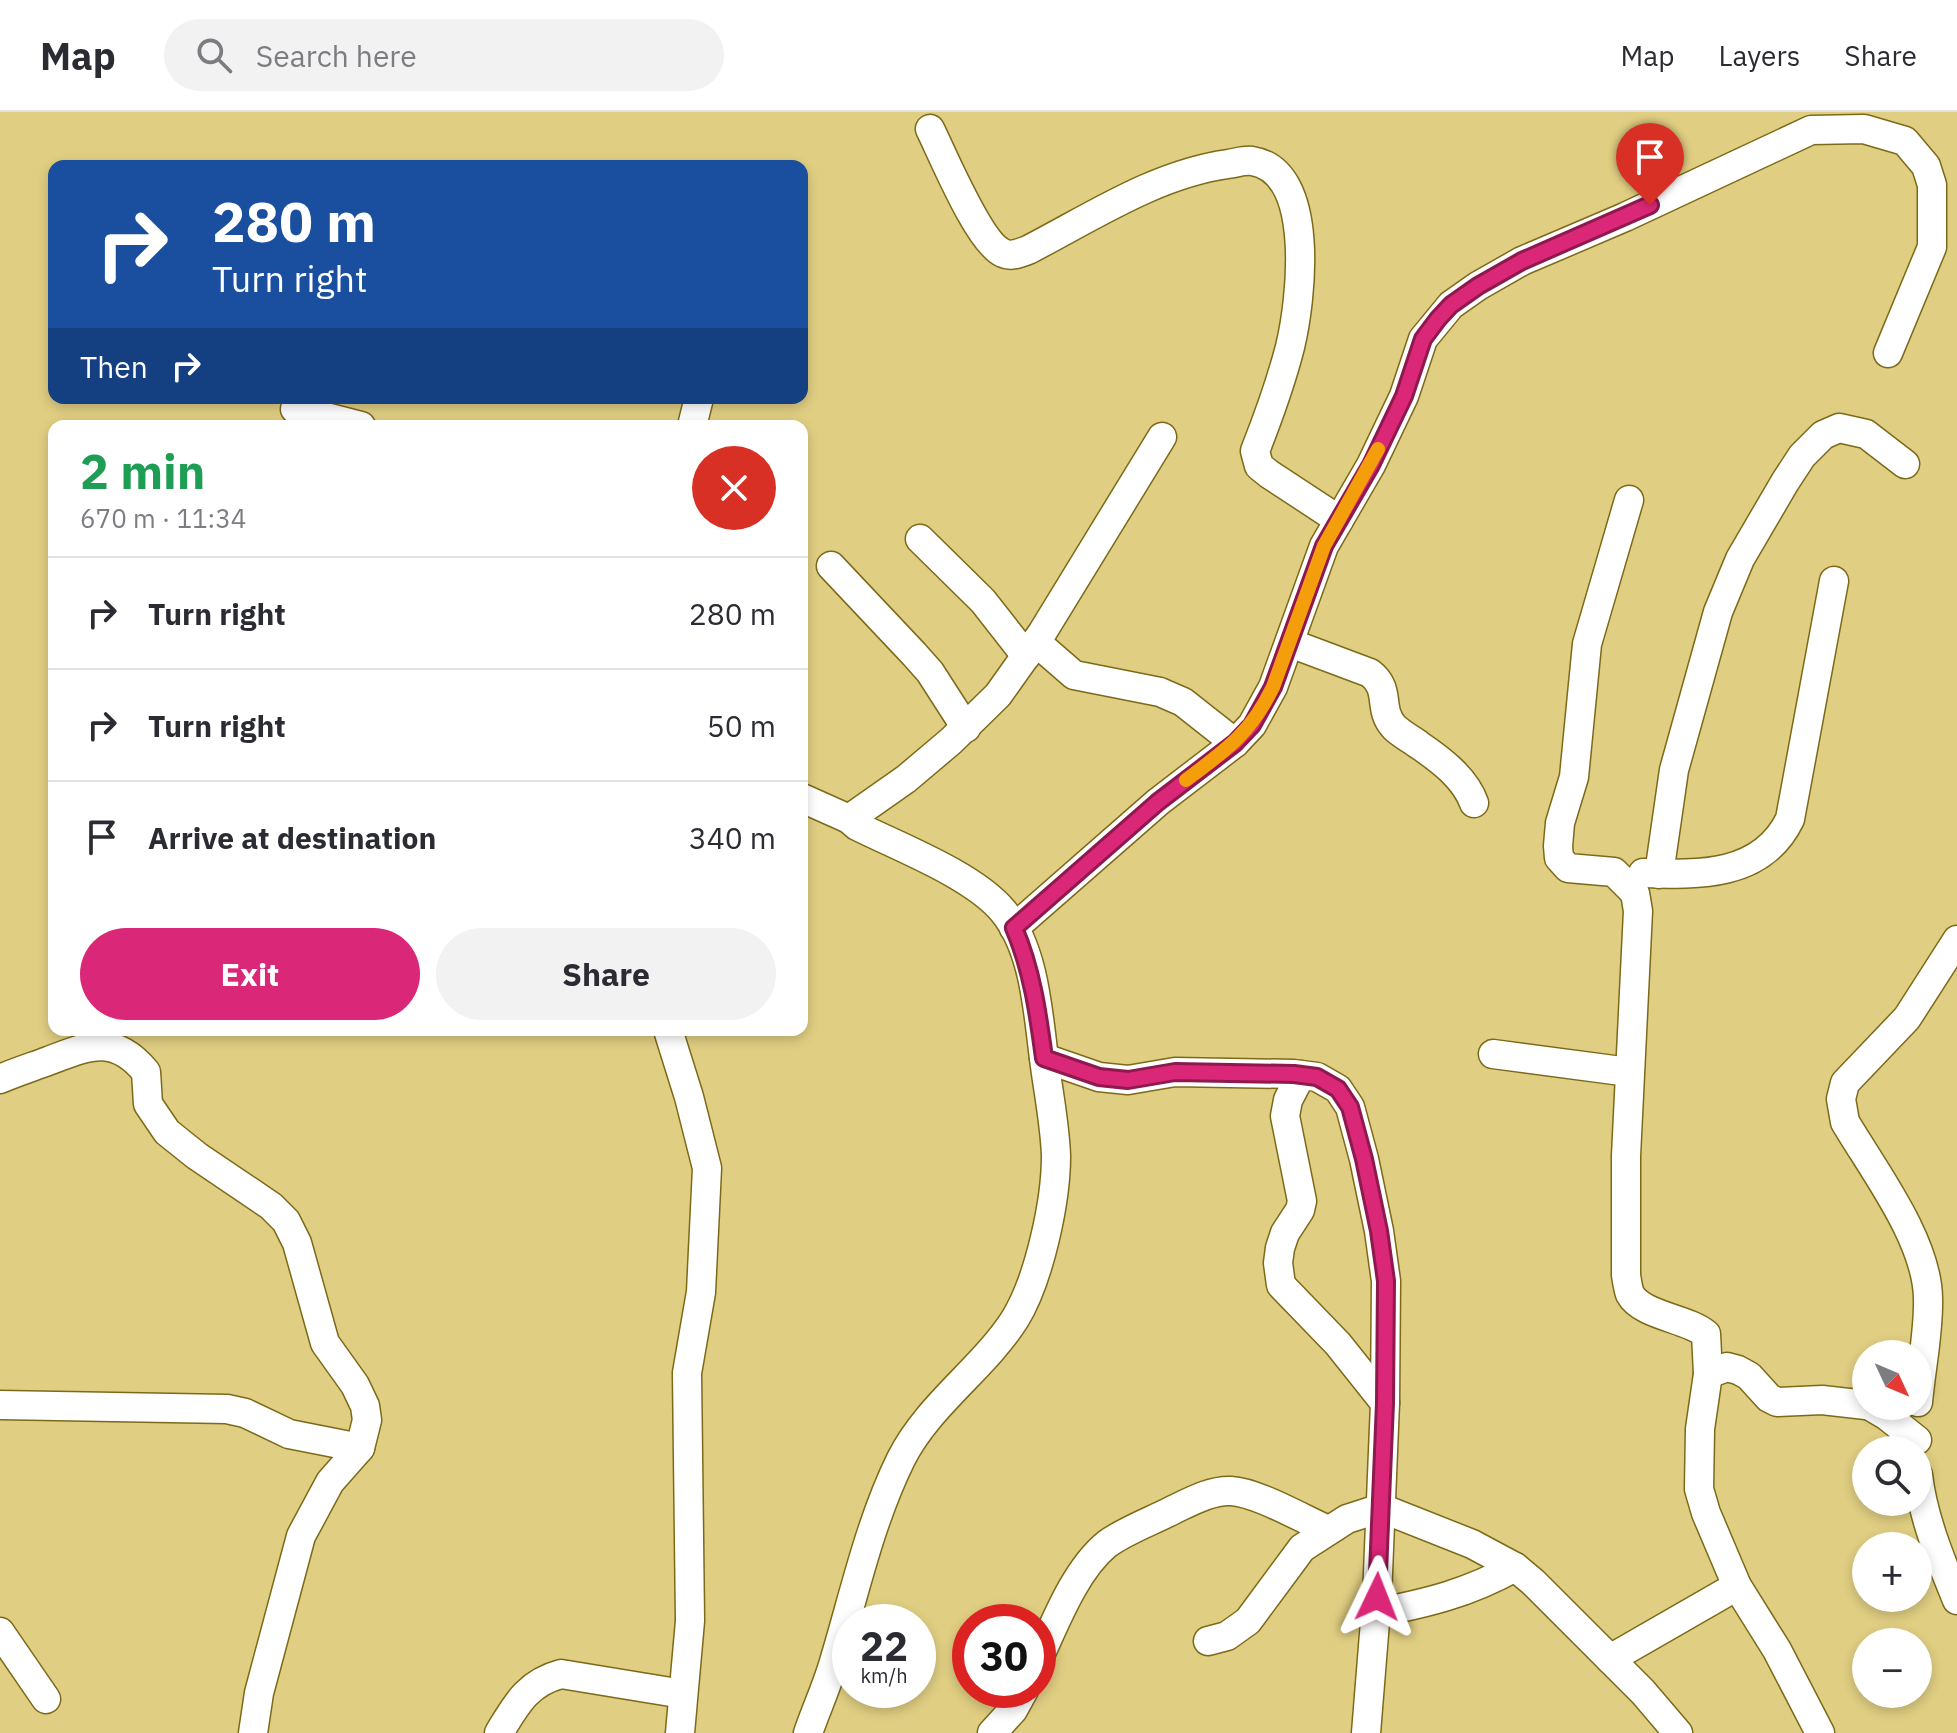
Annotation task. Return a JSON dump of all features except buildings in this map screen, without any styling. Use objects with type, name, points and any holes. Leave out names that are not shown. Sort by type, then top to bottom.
[{"type":"street","points":[[930,129],[976,221],[988,240],[1004,254],[1028,250],[1145,189],[1196,168],[1250,161],[1267,166],[1278,175],[1288,188],[1295,213],[1301,277],[1290,347],[1255,451],[1259,466],[1339,520]]},
{"type":"street","points":[[1014,928],[1158,802],[1235,743],[1252,725],[1263,708],[1290,643],[1315,567],[1371,465],[1404,396],[1423,339],[1451,305],[1478,286],[1522,261],[1625,217],[1811,130],[1864,129],[1905,141],[1926,166],[1932,185],[1932,247],[1888,353]]},
{"type":"street","points":[[295,409],[338,420]]},
{"type":"street","points":[[1659,874],[1674,770],[1718,612],[1740,559],[1785,482],[1802,456],[1823,435],[1839,428],[1866,434],[1905,464]]},
{"type":"street","points":[[849,819],[906,779],[966,728],[998,695],[1031,649],[1162,437]]},
{"type":"street","points":[[1629,500],[1587,644],[1574,777],[1560,823],[1558,846],[1559,858],[1568,868],[1704,875],[1759,855],[1782,836],[1790,819],[1834,581]]},
{"type":"street","points":[[920,539],[1031,649],[1074,675],[1160,692],[1183,702],[1235,743]]},
{"type":"street","points":[[831,566],[922,663],[966,728]]},
{"type":"street","points":[[1290,643],[1370,673],[1380,680],[1384,688],[1387,718],[1396,729],[1460,779],[1470,791],[1474,803]]},
{"type":"street","points":[[808,801],[959,877],[1002,910],[1024,952],[1035,995],[1056,1157],[1053,1193],[1036,1276],[1016,1317],[979,1365],[913,1438],[901,1458],[875,1522],[832,1668],[808,1733]]},
{"type":"street","points":[[1614,872],[1635,893],[1638,911],[1629,1072],[1626,1275],[1630,1294],[1637,1303],[1650,1310],[1706,1334],[1708,1374],[1700,1429],[1699,1489],[1737,1586],[1777,1650],[1820,1733]]},
{"type":"street","points":[[1924,1340],[1928,1299],[1918,1246],[1845,1122],[1841,1099],[1845,1083],[1907,1018],[1957,940]]},
{"type":"street","points":[[670,1036],[707,1168],[701,1292],[687,1373],[690,1621],[680,1733]]},
{"type":"street","points":[[0,1079],[81,1047],[116,1049],[129,1054],[146,1072],[148,1104],[167,1132],[271,1206],[286,1221],[297,1243],[325,1343],[355,1385],[365,1406],[367,1420],[360,1448],[330,1482],[301,1536],[259,1693],[253,1733]]},
{"type":"street","points":[[1493,1054],[1629,1072]]},
{"type":"street","points":[[1044,1058],[1099,1077],[1128,1080],[1175,1072],[1301,1075],[1327,1080],[1338,1089],[1350,1107],[1379,1231],[1386,1281],[1381,1508],[1366,1733]]},
{"type":"street","points":[[1301,1075],[1288,1100],[1285,1116],[1302,1201],[1280,1248],[1279,1276],[1288,1294],[1324,1329],[1385,1403]]},
{"type":"street","points":[[1708,1374],[1727,1367],[1738,1370],[1777,1402],[1822,1400],[1852,1403]]},
{"type":"street","points":[[0,1405],[227,1409],[245,1413],[289,1434],[360,1448]]},
{"type":"street","points":[[1891,1420],[1908,1436]]},
{"type":"street","points":[[1056,1621],[1092,1557],[1110,1542],[1211,1493],[1230,1491],[1245,1494],[1328,1530]]},
{"type":"street","points":[[1208,1641],[1238,1631],[1302,1548],[1362,1512],[1381,1508],[1472,1544],[1515,1567],[1610,1659],[1678,1733]]},
{"type":"street","points":[[1927,1516],[1957,1600]]},
{"type":"street","points":[[1376,1613],[1460,1594],[1515,1567]]},
{"type":"street","points":[[1610,1659],[1737,1586]]},
{"type":"street","points":[[0,1632],[46,1699]]},
{"type":"street","points":[[499,1733],[519,1699],[531,1687],[561,1674],[683,1694]]},
{"type":"street","points":[[992,1733],[1014,1708]]},
{"type":"slow traffic","points":[[1186,780],[1235,743],[1263,708],[1324,546],[1378,449]]},
{"type":"route","points":[[1377,1597],[1385,1403],[1386,1281],[1379,1231],[1350,1107],[1338,1089],[1317,1077],[1175,1072],[1128,1080],[1099,1077],[1044,1058],[1035,995],[1014,928],[1158,802],[1235,743],[1252,725],[1273,687],[1324,546],[1371,465],[1404,396],[1423,339],[1438,319],[1451,305],[1478,286],[1522,261],[1650,205]]}]
